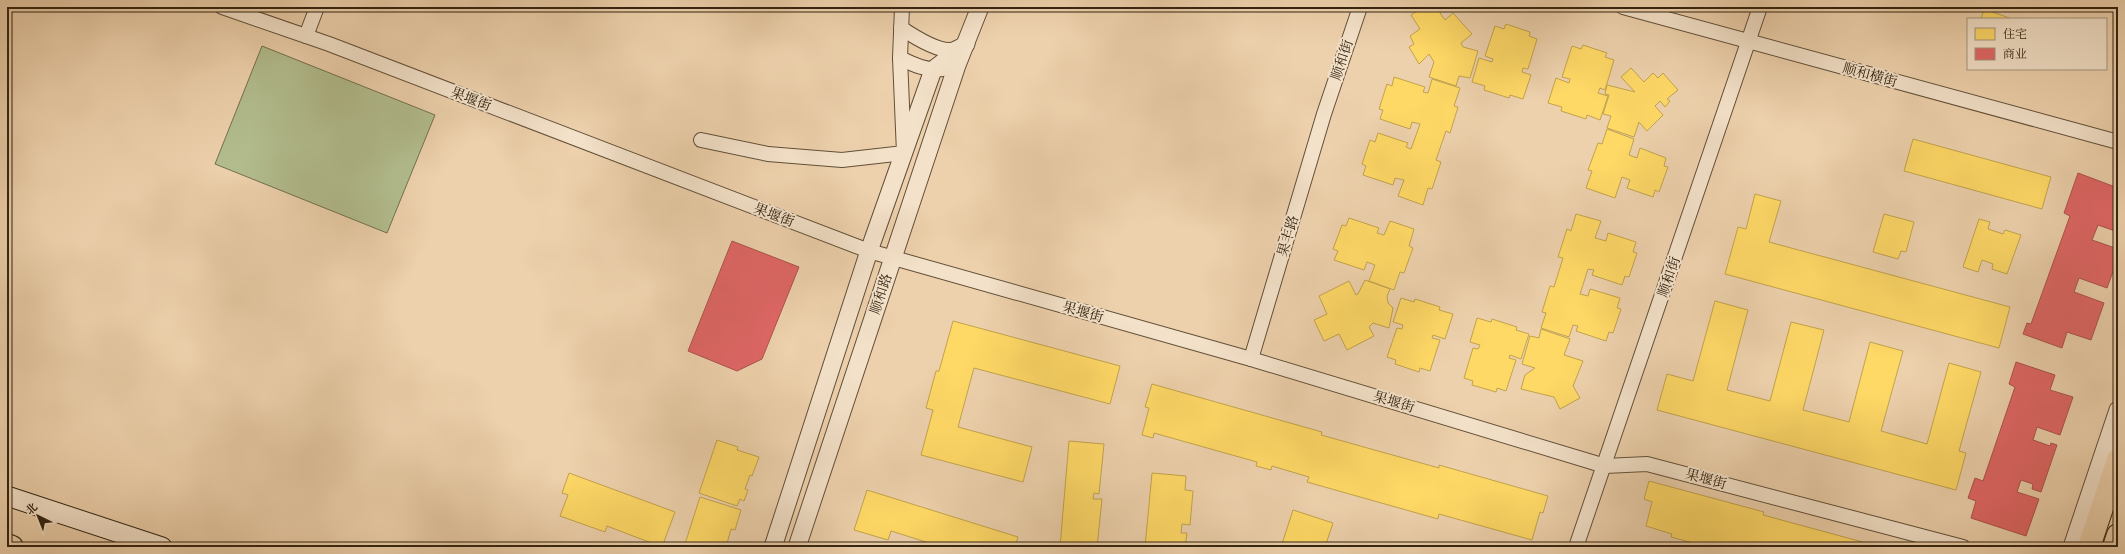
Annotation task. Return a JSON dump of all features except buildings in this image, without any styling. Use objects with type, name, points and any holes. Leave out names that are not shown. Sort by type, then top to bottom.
[{"type":"main road","points":[[2089,547],[2118,460]]},
{"type":"main road","points":[[7,496],[162,547]]},
{"type":"main road","points":[[2114,547],[2118,535]]},
{"type":"main road","points":[[7,545],[12,547]]},
{"type":"street","name":"果堰街","points":[[222,7],[306,36],[870,251],[1251,359],[1605,466],[1647,464],[1963,547]]},
{"type":"street","points":[[306,36],[317,7]]},
{"type":"street","name":"顺和路","points":[[902,7],[900,58],[904,153]]},
{"type":"street","name":"顺和路","points":[[797,547],[958,65],[968,43],[980,7]]},
{"type":"street","name":"顺和街","points":[[1324,114],[1360,7]]},
{"type":"street","name":"顺和横街","points":[[1623,7],[2118,142]]},
{"type":"street","name":"顺和街","points":[[1576,547],[1605,466],[1760,7]]},
{"type":"street","points":[[901,28],[917,39],[951,50],[968,43]]},
{"type":"street","points":[[933,70],[968,43]]},
{"type":"street","points":[[900,58],[917,66],[933,70],[958,65]]},
{"type":"street","name":"顺和路","points":[[772,547],[870,251],[933,70]]},
{"type":"street","name":"果丰路","points":[[1251,359],[1324,114]]},
{"type":"street","points":[[701,140],[768,154],[842,160],[904,153]]},
{"type":"street","points":[[2072,547],[2118,410]]},
{"type":"green space","points":[[262,46],[435,115],[387,233],[215,164]]}]
